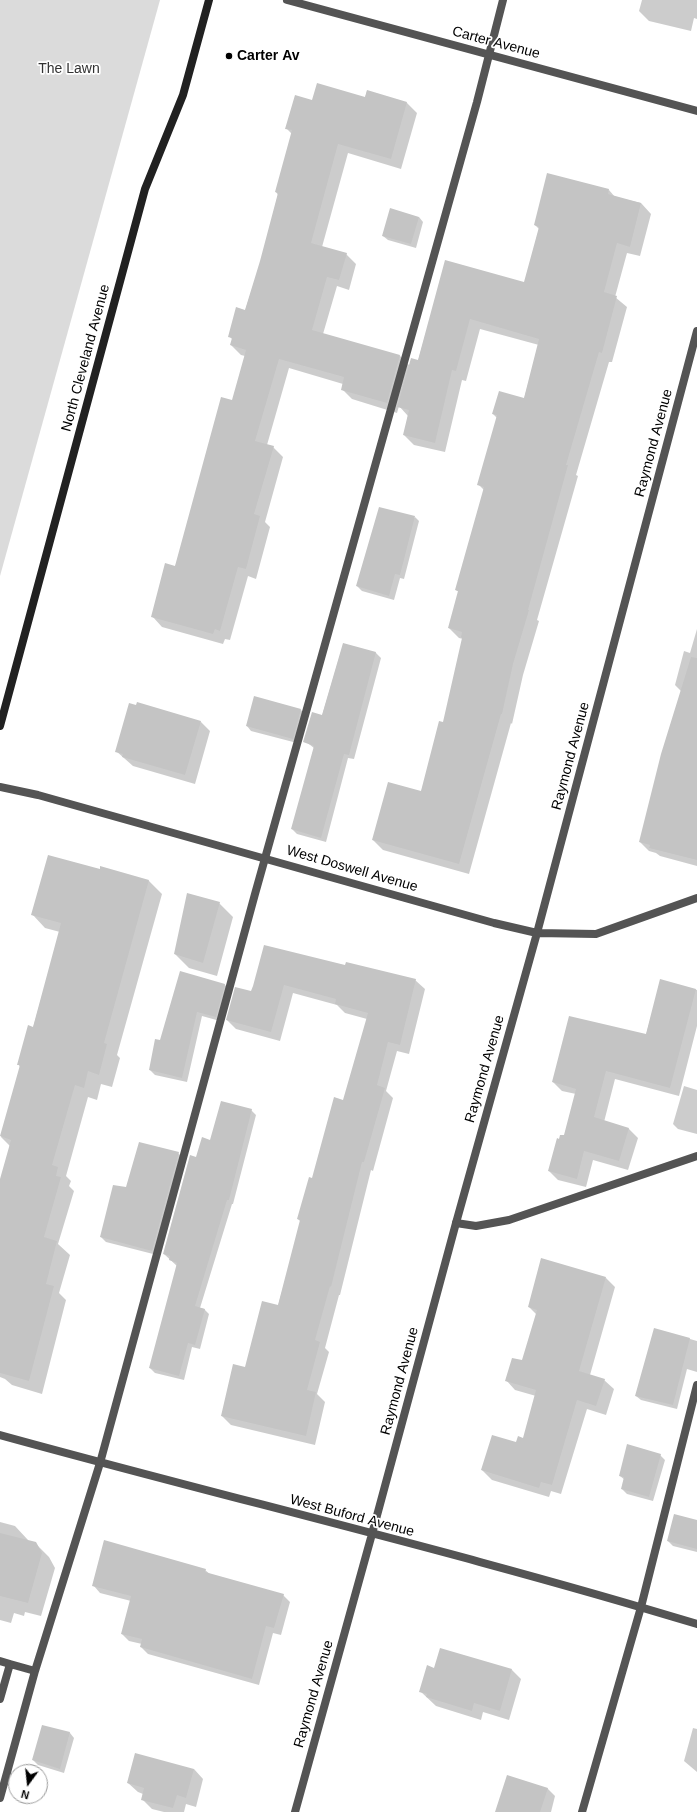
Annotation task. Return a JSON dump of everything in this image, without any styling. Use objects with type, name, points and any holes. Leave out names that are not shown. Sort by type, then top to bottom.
[{"type":"main road","name":"North Cleveland Avenue","points":[[0,726],[146,189],[183,95],[209,0]]},
{"type":"street","name":"Carter Avenue","points":[[287,0],[697,111]]},
{"type":"street","points":[[0,1798],[35,1670],[100,1463],[265,858],[490,55],[503,0]]},
{"type":"street","name":"Raymond Avenue","points":[[295,1812],[537,933],[697,332]]},
{"type":"street","name":"West Doswell Avenue","points":[[0,787],[38,795],[494,923],[537,933],[596,934],[697,898]]},
{"type":"street","points":[[456,1223],[476,1226],[509,1220],[697,1156]]},
{"type":"street","points":[[582,1812],[641,1607],[697,1385]]},
{"type":"street","name":"West Buford Avenue","points":[[0,1435],[100,1463],[372,1534],[641,1607],[697,1624]]},
{"type":"street","points":[[0,1661],[35,1670]]},
{"type":"street","points":[[0,1699],[10,1664]]},
{"type":"green space","name":"The Lawn","points":[[0,0],[160,0],[0,576]]},
{"type":"building","points":[[317,83],[365,97],[367,90],[407,102],[391,159],[338,144],[311,243],[347,253],[339,280],[327,277],[312,330],[400,355],[387,403],[341,390],[344,377],[279,359],[255,441],[274,446],[254,514],[260,516],[246,569],[238,567],[220,631],[215,629],[213,634],[151,617],[165,563],[175,566],[221,397],[232,400],[246,350],[230,345],[232,338],[228,337],[236,307],[245,310],[260,261],[278,193],[275,192],[292,130],[285,129],[295,95],[312,100]]},
{"type":"building","points":[[547,173],[609,189],[608,194],[641,203],[630,247],[617,243],[604,292],[617,296],[602,353],[599,352],[566,465],[568,465],[513,664],[502,714],[459,864],[372,840],[388,782],[421,791],[439,721],[443,722],[462,638],[462,632],[448,628],[458,591],[455,590],[484,487],[477,485],[497,415],[492,414],[499,391],[524,398],[539,339],[470,319],[456,371],[452,370],[435,443],[403,435],[409,410],[397,407],[411,358],[418,360],[445,260],[524,282],[539,227],[534,225]]},
{"type":"building","points":[[390,208],[419,217],[411,244],[382,236]]},
{"type":"building","points":[[379,507],[415,516],[400,575],[395,574],[389,596],[356,586]]},
{"type":"building","points":[[343,643],[376,652],[349,755],[344,754],[321,838],[291,829],[314,746],[303,742],[312,712],[322,715]]},
{"type":"building","points":[[691,657],[697,658],[697,860],[649,848],[650,845],[639,842],[661,754]]},
{"type":"building","points":[[254,696],[301,709],[293,739],[246,726]]},
{"type":"building","points":[[137,702],[201,721],[185,775],[122,757],[123,754],[115,752],[129,703],[136,705]]},
{"type":"building","points":[[48,855],[100,869],[100,866],[149,880],[104,1043],[107,1044],[99,1075],[88,1071],[84,1088],[75,1085],[52,1165],[58,1167],[56,1176],[61,1177],[44,1237],[57,1241],[46,1284],[54,1286],[29,1381],[0,1373],[0,1179],[11,1140],[0,1136],[20,1065],[17,1065],[28,1025],[33,1027],[61,923],[31,915]]},
{"type":"building","points":[[187,893],[220,902],[203,963],[174,954]]},
{"type":"building","points":[[264,945],[345,965],[346,962],[416,979],[400,1045],[388,1042],[377,1085],[385,1088],[364,1162],[362,1162],[331,1287],[330,1286],[315,1340],[320,1342],[307,1390],[316,1392],[306,1436],[221,1416],[233,1364],[245,1367],[262,1301],[278,1305],[300,1220],[297,1219],[309,1177],[312,1178],[334,1097],[343,1100],[368,1013],[335,1004],[336,999],[284,985],[271,1032],[226,1020],[235,987],[251,991]]},
{"type":"building","points":[[180,971],[225,984],[216,1017],[197,1012],[182,1078],[149,1070],[155,1039],[160,1040]]},
{"type":"building","points":[[660,979],[696,989],[670,1088],[606,1071],[594,1117],[629,1128],[619,1161],[584,1151],[577,1179],[548,1171],[557,1138],[559,1139],[560,1135],[564,1135],[576,1089],[552,1082],[569,1016],[646,1034]]},
{"type":"building","points":[[221,1101],[252,1109],[229,1200],[227,1200],[195,1306],[205,1309],[195,1345],[188,1343],[179,1376],[149,1368],[177,1263],[169,1260],[170,1256],[163,1254],[190,1155],[196,1157],[202,1137],[210,1140]]},
{"type":"building","points":[[139,1142],[179,1152],[152,1251],[100,1237],[113,1185],[126,1187]]},
{"type":"building","points":[[541,1258],[606,1277],[579,1371],[605,1379],[596,1406],[577,1400],[552,1485],[541,1482],[539,1488],[481,1470],[492,1435],[516,1442],[518,1436],[523,1438],[536,1390],[505,1381],[512,1358],[522,1360],[537,1310],[528,1307]]},
{"type":"building","points":[[654,1328],[690,1338],[673,1405],[635,1396]]},
{"type":"building","points":[[627,1444],[661,1454],[649,1497],[621,1489],[624,1477],[619,1476]]},
{"type":"building","points":[[674,1514],[697,1520],[697,1549],[667,1541]]},
{"type":"building","points":[[0,1533],[36,1542],[42,1553],[28,1603],[0,1596]]},
{"type":"building","points":[[104,1540],[206,1569],[205,1572],[284,1594],[274,1628],[266,1626],[252,1679],[140,1647],[142,1639],[121,1634],[131,1596],[92,1586]]},
{"type":"building","points":[[440,1648],[512,1669],[500,1711],[474,1703],[472,1711],[426,1697],[427,1694],[419,1692],[427,1665],[434,1668]]},
{"type":"building","points":[[42,1725],[70,1732],[60,1769],[32,1760]]},
{"type":"building","points":[[135,1753],[194,1769],[186,1798],[177,1795],[173,1808],[141,1800],[144,1788],[127,1783]]},
{"type":"building","points":[[507,1775],[548,1788],[540,1812],[495,1812]]},
{"type":"place","name":"Carter Av","points":[[229,56]]}]
